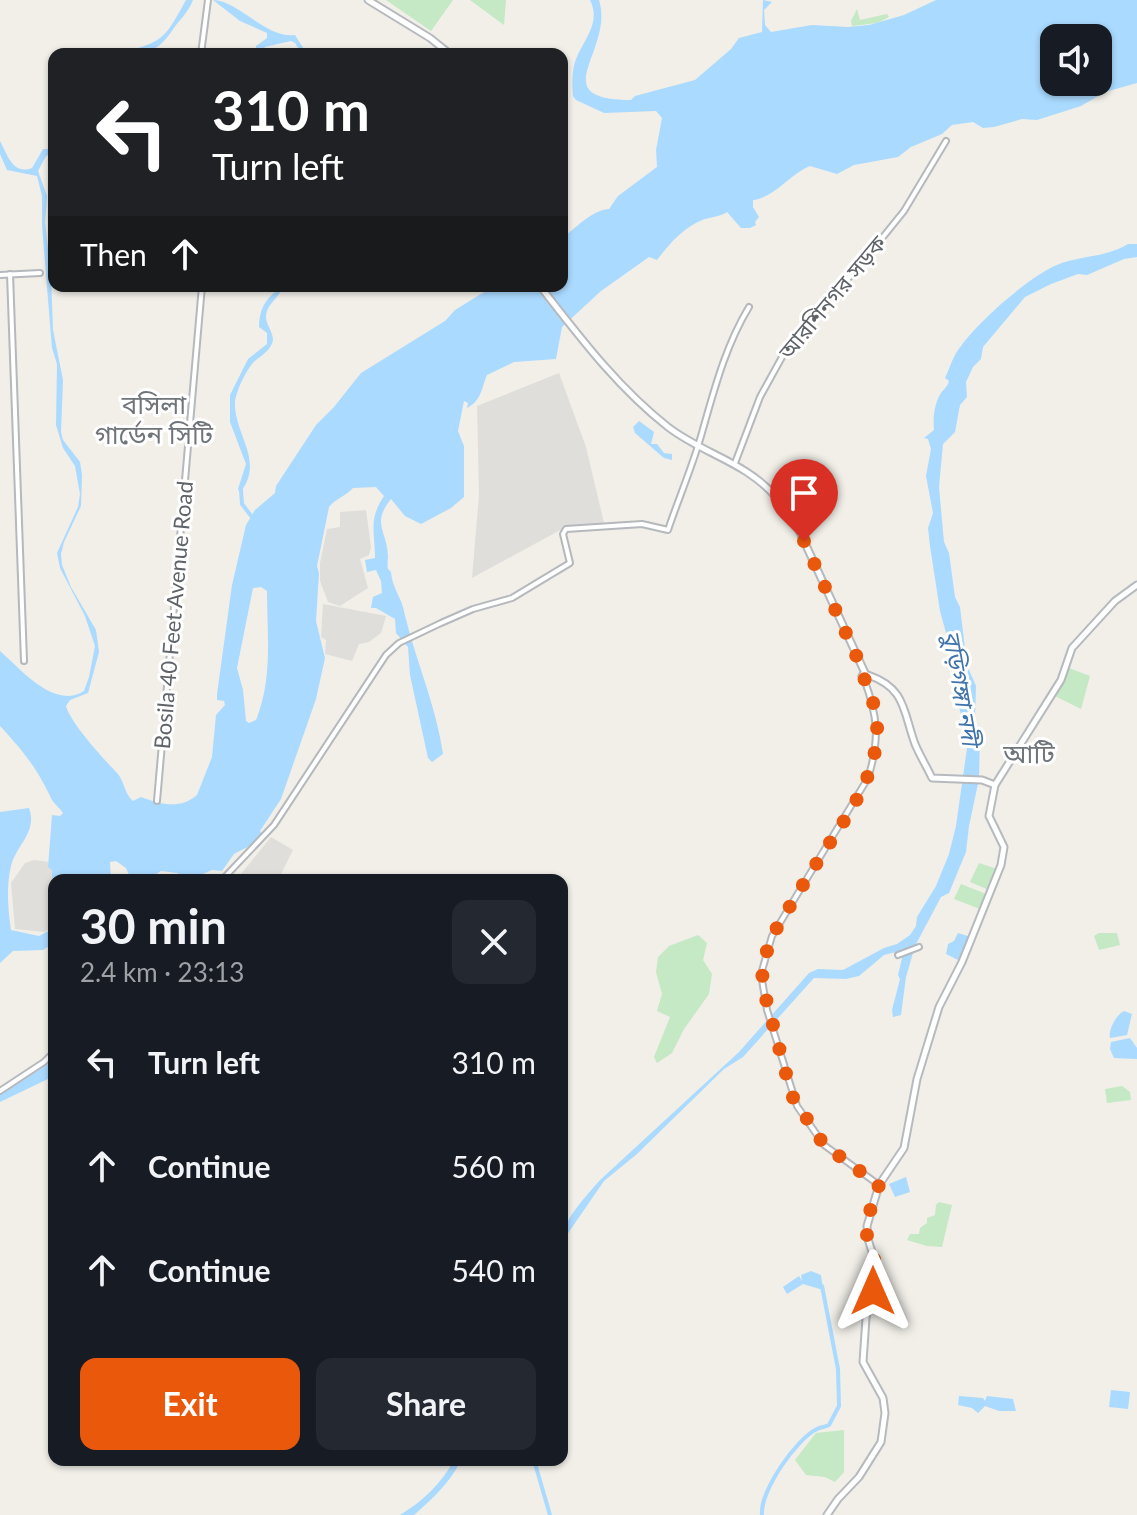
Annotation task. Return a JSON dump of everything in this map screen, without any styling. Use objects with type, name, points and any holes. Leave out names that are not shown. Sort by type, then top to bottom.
[{"type":"main road","points":[[368,0],[440,48]]},
{"type":"main road","points":[[545,292],[601,364],[639,400],[676,432],[735,463],[777,497],[798,528],[865,676],[890,687],[901,699],[916,745],[932,778],[982,780],[995,785]]},
{"type":"main road","points":[[827,1515],[877,1452],[883,1431],[883,1398],[863,1362],[866,1318],[877,1268],[867,1226],[879,1185],[903,1149],[917,1079],[944,993],[962,962],[1001,867],[1004,847],[989,816],[995,785],[1061,680],[1072,648],[1115,601],[1137,585]]},
{"type":"street","points":[[202,48],[208,0]]},
{"type":"street","name":"আরশিনগর সড়ক","points":[[735,463],[760,397],[787,348],[904,211],[946,141]]},
{"type":"street","points":[[0,275],[40,273]]},
{"type":"street","points":[[10,274],[24,661]]},
{"type":"street","name":"Bosila 40 Feet Avenue Road","points":[[157,801],[201,292]]},
{"type":"street","points":[[228,874],[274,825],[386,655],[399,643],[473,609],[512,598],[570,563],[563,534],[566,529],[642,524],[668,530],[730,341],[749,307]]},
{"type":"street","points":[[865,676],[877,723],[874,760],[862,792],[772,936],[761,974],[767,1010],[792,1096],[824,1145],[879,1185]]},
{"type":"street","points":[[898,955],[919,947]]},
{"type":"street","points":[[0,1091],[48,1058]]},
{"type":"shaded area","points":[[559,373],[586,447],[604,523],[564,528],[472,578],[479,495],[477,406]]},
{"type":"shaded area","points":[[366,510],[371,547],[369,555],[360,559],[368,588],[340,606],[328,602],[320,581],[320,563],[327,529],[340,527],[340,512]]},
{"type":"shaded area","points":[[323,604],[386,616],[381,633],[369,642],[359,644],[352,661],[325,654],[326,640],[321,637]]},
{"type":"shaded area","points":[[271,837],[293,850],[281,874],[241,874]]},
{"type":"shaded area","points":[[34,860],[50,862],[55,874],[48,874],[48,930],[44,932],[15,929],[11,883],[25,863]]},
{"type":"green space","points":[[386,0],[453,0],[431,31]]},
{"type":"green space","points":[[470,0],[506,0],[504,25]]},
{"type":"green space","points":[[857,9],[860,20],[887,14],[889,17],[877,23],[852,26]]},
{"type":"green space","points":[[1069,668],[1090,676],[1081,709],[1053,695]]},
{"type":"green space","points":[[979,863],[997,869],[989,890],[970,882]]},
{"type":"green space","points":[[961,884],[986,894],[980,909],[954,899]]},
{"type":"green space","points":[[1117,933],[1120,945],[1099,950],[1094,936]]},
{"type":"green space","points":[[698,935],[707,943],[703,960],[712,974],[709,994],[684,1029],[672,1053],[657,1063],[654,1057],[670,1017],[657,1011],[662,994],[656,972],[658,957],[669,946]]},
{"type":"green space","points":[[1122,1086],[1130,1092],[1131,1100],[1107,1103],[1105,1089]]},
{"type":"green space","points":[[939,1202],[952,1205],[942,1247],[907,1240],[910,1234],[919,1234],[927,1218],[935,1215]]},
{"type":"green space","points":[[844,1430],[844,1472],[835,1482],[825,1477],[806,1475],[795,1460],[816,1433]]},
{"type":"water","points":[[186,0],[193,0],[164,41],[156,48],[138,48],[160,38]]},
{"type":"water","points":[[213,0],[232,6],[273,31],[295,35],[303,48],[298,48],[291,41],[256,48],[267,38],[267,33],[240,21]]},
{"type":"water","points":[[590,0],[599,0],[601,19],[586,81],[591,91],[605,98],[631,100],[635,96],[695,80],[731,49],[739,38],[762,32],[763,0],[772,2],[764,10],[765,25],[771,32],[812,25],[869,25],[904,15],[936,0],[1137,0],[1137,83],[1112,90],[1112,24],[1040,24],[1040,96],[1098,96],[1081,106],[1037,120],[1022,119],[983,128],[973,122],[952,125],[942,134],[911,147],[898,157],[854,165],[837,174],[810,166],[768,195],[753,200],[759,217],[756,225],[741,228],[727,212],[702,220],[677,237],[657,260],[649,257],[601,291],[562,327],[556,359],[514,362],[487,375],[472,405],[467,408],[468,403],[464,401],[458,431],[464,446],[464,497],[451,508],[421,524],[405,516],[391,499],[382,515],[388,569],[403,607],[443,754],[432,762],[428,758],[410,675],[408,647],[396,633],[395,619],[371,608],[373,597],[382,593],[381,581],[376,570],[367,572],[365,560],[375,558],[374,519],[384,496],[376,487],[353,488],[329,507],[317,566],[316,621],[325,658],[316,699],[281,799],[255,843],[234,854],[222,871],[212,870],[203,874],[161,871],[156,874],[129,874],[116,861],[110,862],[111,874],[52,874],[48,867],[52,815],[60,816],[63,813],[29,760],[0,726],[0,651],[39,685],[61,695],[73,695],[84,691],[95,646],[85,616],[60,568],[57,553],[78,507],[80,494],[75,466],[63,448],[56,425],[57,364],[52,348],[42,226],[42,196],[37,176],[7,170],[0,154],[0,141],[12,163],[20,169],[32,168],[43,149],[48,149],[48,155],[38,171],[47,196],[48,292],[52,292],[53,330],[63,380],[61,432],[63,440],[80,462],[82,475],[81,506],[64,542],[62,565],[96,630],[99,652],[88,693],[70,700],[66,706],[81,731],[118,774],[133,801],[141,797],[163,803],[184,803],[197,795],[212,757],[216,715],[225,705],[224,701],[217,700],[217,694],[232,585],[246,525],[255,510],[275,493],[276,486],[316,425],[361,373],[445,321],[455,310],[484,292],[568,292],[568,233],[590,216],[609,209],[618,196],[657,167],[656,150],[662,118],[656,111],[604,113],[573,96],[574,66],[594,17]],"holes":[[[261,587],[267,591],[265,688],[256,720],[249,723],[246,721],[237,668],[253,588]]]},
{"type":"water","name":"বুড়িগঙ্গা নদী","points":[[1128,244],[1137,244],[1137,257],[1124,259],[1087,275],[1078,274],[1025,297],[983,347],[981,359],[966,382],[967,397],[960,405],[955,432],[943,444],[939,487],[944,542],[949,553],[955,597],[960,607],[967,665],[976,686],[975,719],[980,734],[979,779],[966,852],[949,893],[941,897],[915,946],[906,977],[901,1015],[893,1017],[892,1010],[904,950],[884,955],[859,976],[846,979],[814,978],[743,1057],[724,1069],[637,1154],[604,1181],[568,1233],[570,1218],[599,1181],[739,1052],[809,973],[818,969],[843,970],[897,944],[910,935],[916,926],[917,917],[936,886],[949,854],[968,741],[953,684],[958,677],[940,611],[930,546],[928,528],[933,513],[926,476],[931,449],[928,439],[924,438],[934,430],[935,406],[949,381],[945,378],[954,358],[986,318],[1016,291],[1045,271],[1066,262],[1111,252]]},
{"type":"water","points":[[280,292],[266,318],[273,336],[272,343],[249,368],[235,399],[236,416],[247,448],[250,470],[240,493],[238,489],[246,464],[230,422],[230,395],[248,359],[267,344],[267,333],[259,327],[260,316],[273,293]]},
{"type":"water","points":[[639,421],[654,432],[651,444],[657,444],[664,453],[672,454],[672,460],[664,458],[635,433],[633,427]]},
{"type":"water","points":[[29,808],[31,817],[29,831],[9,874],[11,930],[39,936],[48,931],[48,947],[43,950],[13,951],[0,963],[0,812]]},
{"type":"water","points":[[958,933],[971,937],[960,961],[946,954],[948,944],[954,941]]},
{"type":"water","points":[[1124,1011],[1132,1014],[1127,1035],[1110,1038],[1113,1023]]},
{"type":"water","points":[[1130,1038],[1137,1048],[1137,1059],[1114,1058],[1111,1042]]},
{"type":"water","points":[[48,1064],[48,1079],[0,1102],[0,1095]]},
{"type":"water","points":[[906,1177],[910,1192],[895,1197],[889,1184]]},
{"type":"water","points":[[811,1271],[821,1275],[823,1290],[803,1284],[787,1294],[783,1287],[799,1276],[802,1281],[801,1275]]},
{"type":"water","points":[[1111,1390],[1130,1392],[1128,1409],[1109,1407]]},
{"type":"water","points":[[959,1396],[983,1398],[985,1401],[987,1396],[1013,1399],[1016,1411],[999,1411],[985,1406],[978,1413],[972,1408],[958,1405]]},
{"type":"water","points":[[450,1466],[458,1466],[452,1476],[414,1515],[400,1515],[431,1491]]},
{"type":"waterway","points":[[241,490],[242,504],[255,521]]},
{"type":"waterway","points":[[762,1515],[767,1493],[790,1454],[817,1429],[829,1425],[839,1406],[838,1369],[822,1286]]},
{"type":"waterway","points":[[536,1466],[550,1515]]},
{"type":"district","name":"বসিলা গার্ডেন সিটি","points":[[154,419]]},
{"type":"district","name":"আটি","points":[[1029,753]]},
{"type":"route","points":[[804,541],[860,664],[876,713],[876,742],[874,760],[862,792],[772,936],[761,974],[767,1010],[797,1106],[824,1145],[879,1185],[867,1226],[877,1268],[873,1291]]}]
